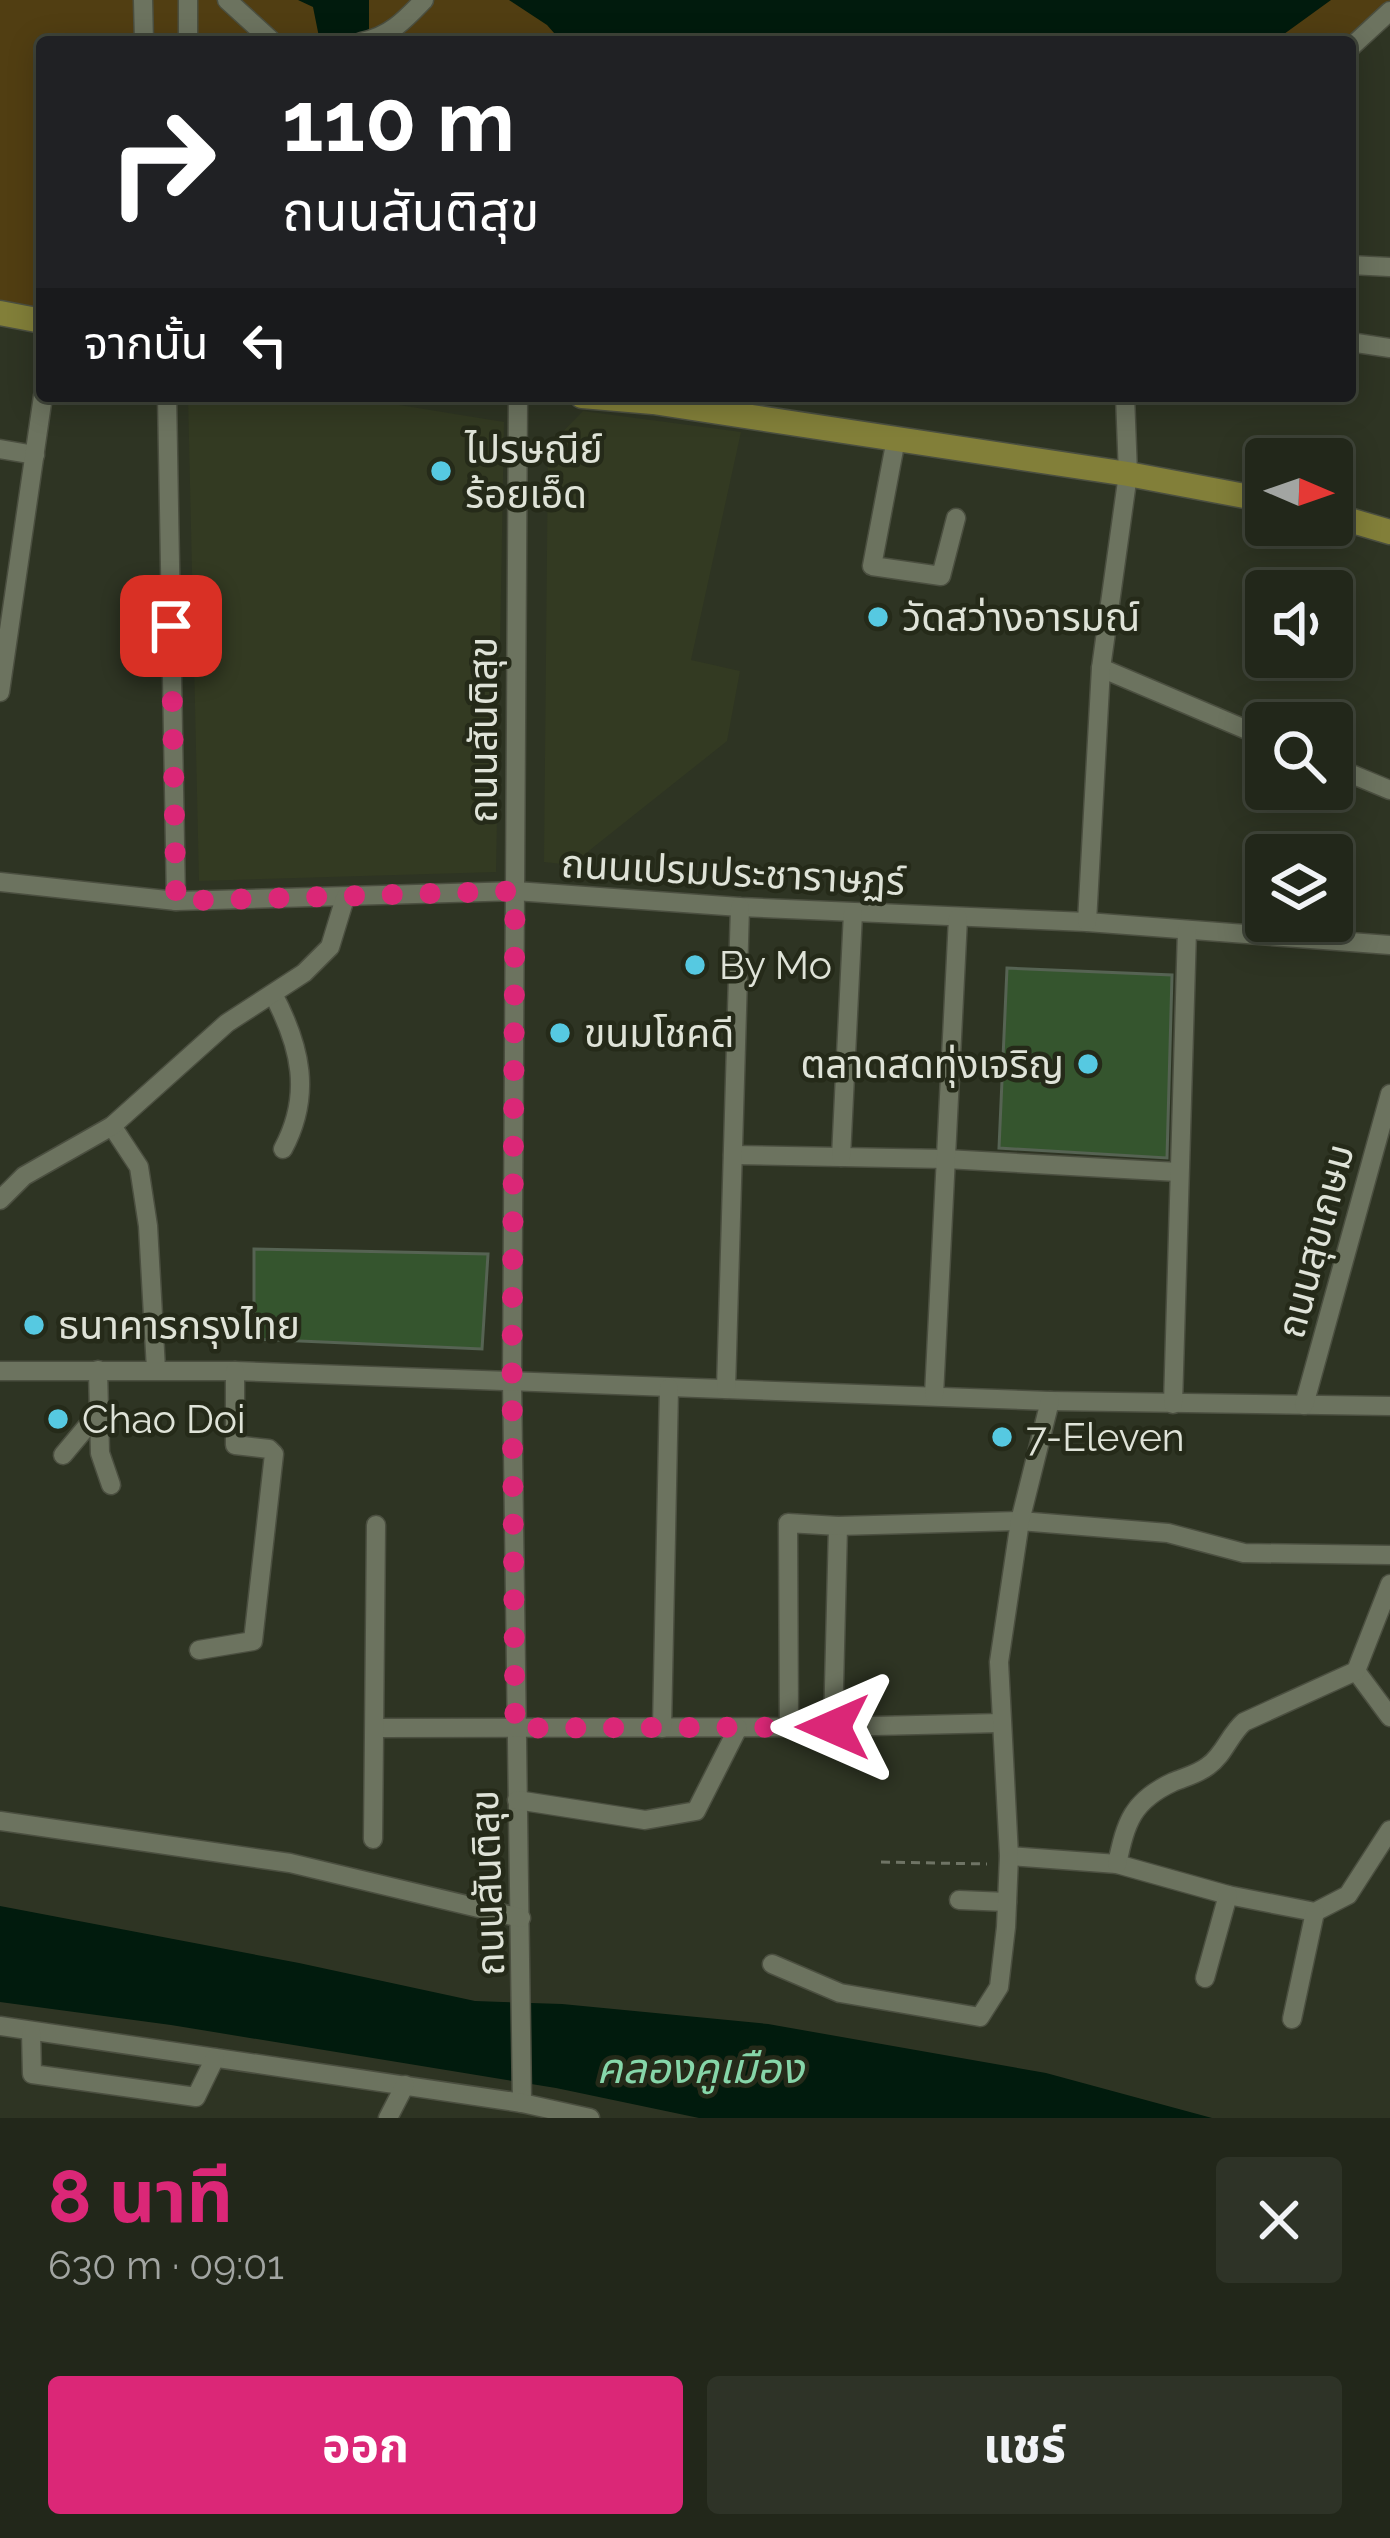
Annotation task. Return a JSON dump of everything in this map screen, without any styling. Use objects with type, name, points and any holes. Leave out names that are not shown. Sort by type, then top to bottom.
[{"type":"main road","points":[[0,313],[36,320]]},
{"type":"main road","points":[[669,402],[1245,496]]},
{"type":"main road","points":[[1353,521],[1390,532]]},
{"type":"street","points":[[143,0],[143,36]]},
{"type":"street","points":[[188,0],[188,36]]},
{"type":"street","points":[[227,0],[266,36]]},
{"type":"street","points":[[379,36],[402,24],[424,0]]},
{"type":"street","points":[[1356,42],[1390,11]]},
{"type":"street","points":[[1356,265],[1390,267]]},
{"type":"street","points":[[1356,343],[1390,348]]},
{"type":"street","points":[[0,692],[8,585],[42,402]]},
{"type":"street","points":[[167,402],[176,901]]},
{"type":"street","name":"ถนนสันติสุข","points":[[518,402],[512,1379],[522,2094]]},
{"type":"street","points":[[1087,922],[1101,668],[1128,474],[1125,402]]},
{"type":"street","points":[[896,439],[872,566],[941,576],[956,518]]},
{"type":"street","points":[[0,448],[35,455]]},
{"type":"street","points":[[1101,668],[1245,729]]},
{"type":"street","points":[[1353,775],[1390,790]]},
{"type":"street","name":"ถนนเปรมประชาราษฏร์","points":[[0,882],[176,901],[515,891],[740,907],[1087,922],[1390,945]]},
{"type":"street","points":[[0,1199],[24,1176],[112,1126],[227,1023],[304,973],[330,947],[345,898]]},
{"type":"street","points":[[726,1389],[740,907]]},
{"type":"street","points":[[841,1156],[853,913]]},
{"type":"street","points":[[934,1395],[958,918]]},
{"type":"street","points":[[1174,1404],[1186,930]]},
{"type":"street","points":[[273,994],[292,1030],[301,1084],[298,1120],[283,1149]]},
{"type":"street","name":"ถนนสุขเกษม","points":[[1304,1405],[1390,1094]]},
{"type":"street","points":[[112,1126],[140,1167],[156,1369]]},
{"type":"street","points":[[734,1155],[946,1159],[1178,1172]]},
{"type":"street","points":[[0,1371],[156,1369],[1050,1401],[1390,1406]]},
{"type":"street","points":[[98,1370],[100,1454],[111,1485]]},
{"type":"street","points":[[199,1650],[253,1641],[274,1454],[269,1449],[235,1445],[235,1371]]},
{"type":"street","points":[[662,1728],[669,1388]]},
{"type":"street","points":[[772,1964],[840,1993],[980,2017],[999,1987],[1009,1860],[999,1662],[1019,1521],[1050,1401]]},
{"type":"street","points":[[63,1454],[99,1412]]},
{"type":"street","points":[[789,1728],[788,1523],[1019,1521],[1168,1533],[1244,1553],[1390,1555]]},
{"type":"street","points":[[373,1839],[376,1525]]},
{"type":"street","points":[[833,1727],[838,1526]]},
{"type":"street","points":[[1117,1864],[1126,1824],[1148,1795],[1206,1768],[1244,1722],[1356,1671],[1390,1584]]},
{"type":"street","points":[[1356,1671],[1390,1717]]},
{"type":"street","points":[[376,1728],[1001,1723]]},
{"type":"street","points":[[517,1799],[645,1820],[696,1810],[738,1728]]},
{"type":"street","points":[[0,1821],[290,1864],[520,1918]]},
{"type":"street","points":[[1009,1860],[1117,1864],[1228,1895],[1316,1912],[1348,1895],[1390,1830]]},
{"type":"street","points":[[1205,1978],[1228,1895]]},
{"type":"street","points":[[959,1900],[1007,1902]]},
{"type":"street","points":[[1292,2019],[1316,1912]]},
{"type":"street","points":[[0,2026],[405,2086],[522,2094],[590,2118]]},
{"type":"street","points":[[31,2031],[32,2074],[196,2097],[215,2058]]},
{"type":"street","points":[[388,2118],[405,2086]]},
{"type":"path","points":[[880,1862],[1009,1860]]},
{"type":"shaded area","points":[[0,0],[1390,0],[1390,11],[1356,37],[36,36],[36,321],[0,315]]},
{"type":"shaded area","points":[[188,402],[381,402],[504,422],[496,872],[199,881]]},
{"type":"shaded area","points":[[583,411],[741,432],[691,660],[740,671],[727,741],[571,865],[544,862],[548,447]]},
{"type":"water","points":[[298,0],[369,0],[369,36],[319,36],[313,7]]},
{"type":"water","points":[[509,0],[1331,0],[1281,36],[557,36]]},
{"type":"water","name":"คลองคูเมือง","points":[[0,1906],[475,2001],[562,2004],[768,2024],[1046,2073],[1212,2118],[699,2118],[556,2088],[0,2002]]},
{"type":"building","name":"ตลาดสดทุ่งเจริญ","points":[[1007,968],[1172,975],[1167,1158],[999,1148]]},
{"type":"building","points":[[254,1249],[488,1254],[482,1349],[254,1339]]},
{"type":"place","name":"ไปรษณีย์ ร้อยเอ็ด","points":[[441,471]]},
{"type":"place","name":"วัดสว่างอารมณ์","points":[[878,617]]},
{"type":"place","name":"By Mo","points":[[695,965]]},
{"type":"place","name":"ขนมโชคดี","points":[[560,1033]]},
{"type":"place","name":"ตลาดสดทุ่งเจริญ","points":[[1088,1064]]},
{"type":"place","name":"ธนาคารกรุงไทย","points":[[34,1325]]},
{"type":"place","name":"Chao Doi","points":[[58,1419]]},
{"type":"place","name":"7-Eleven","points":[[1002,1437]]},
{"type":"route","points":[[171,626],[176,901],[515,891],[515,1728],[833,1727]]}]
